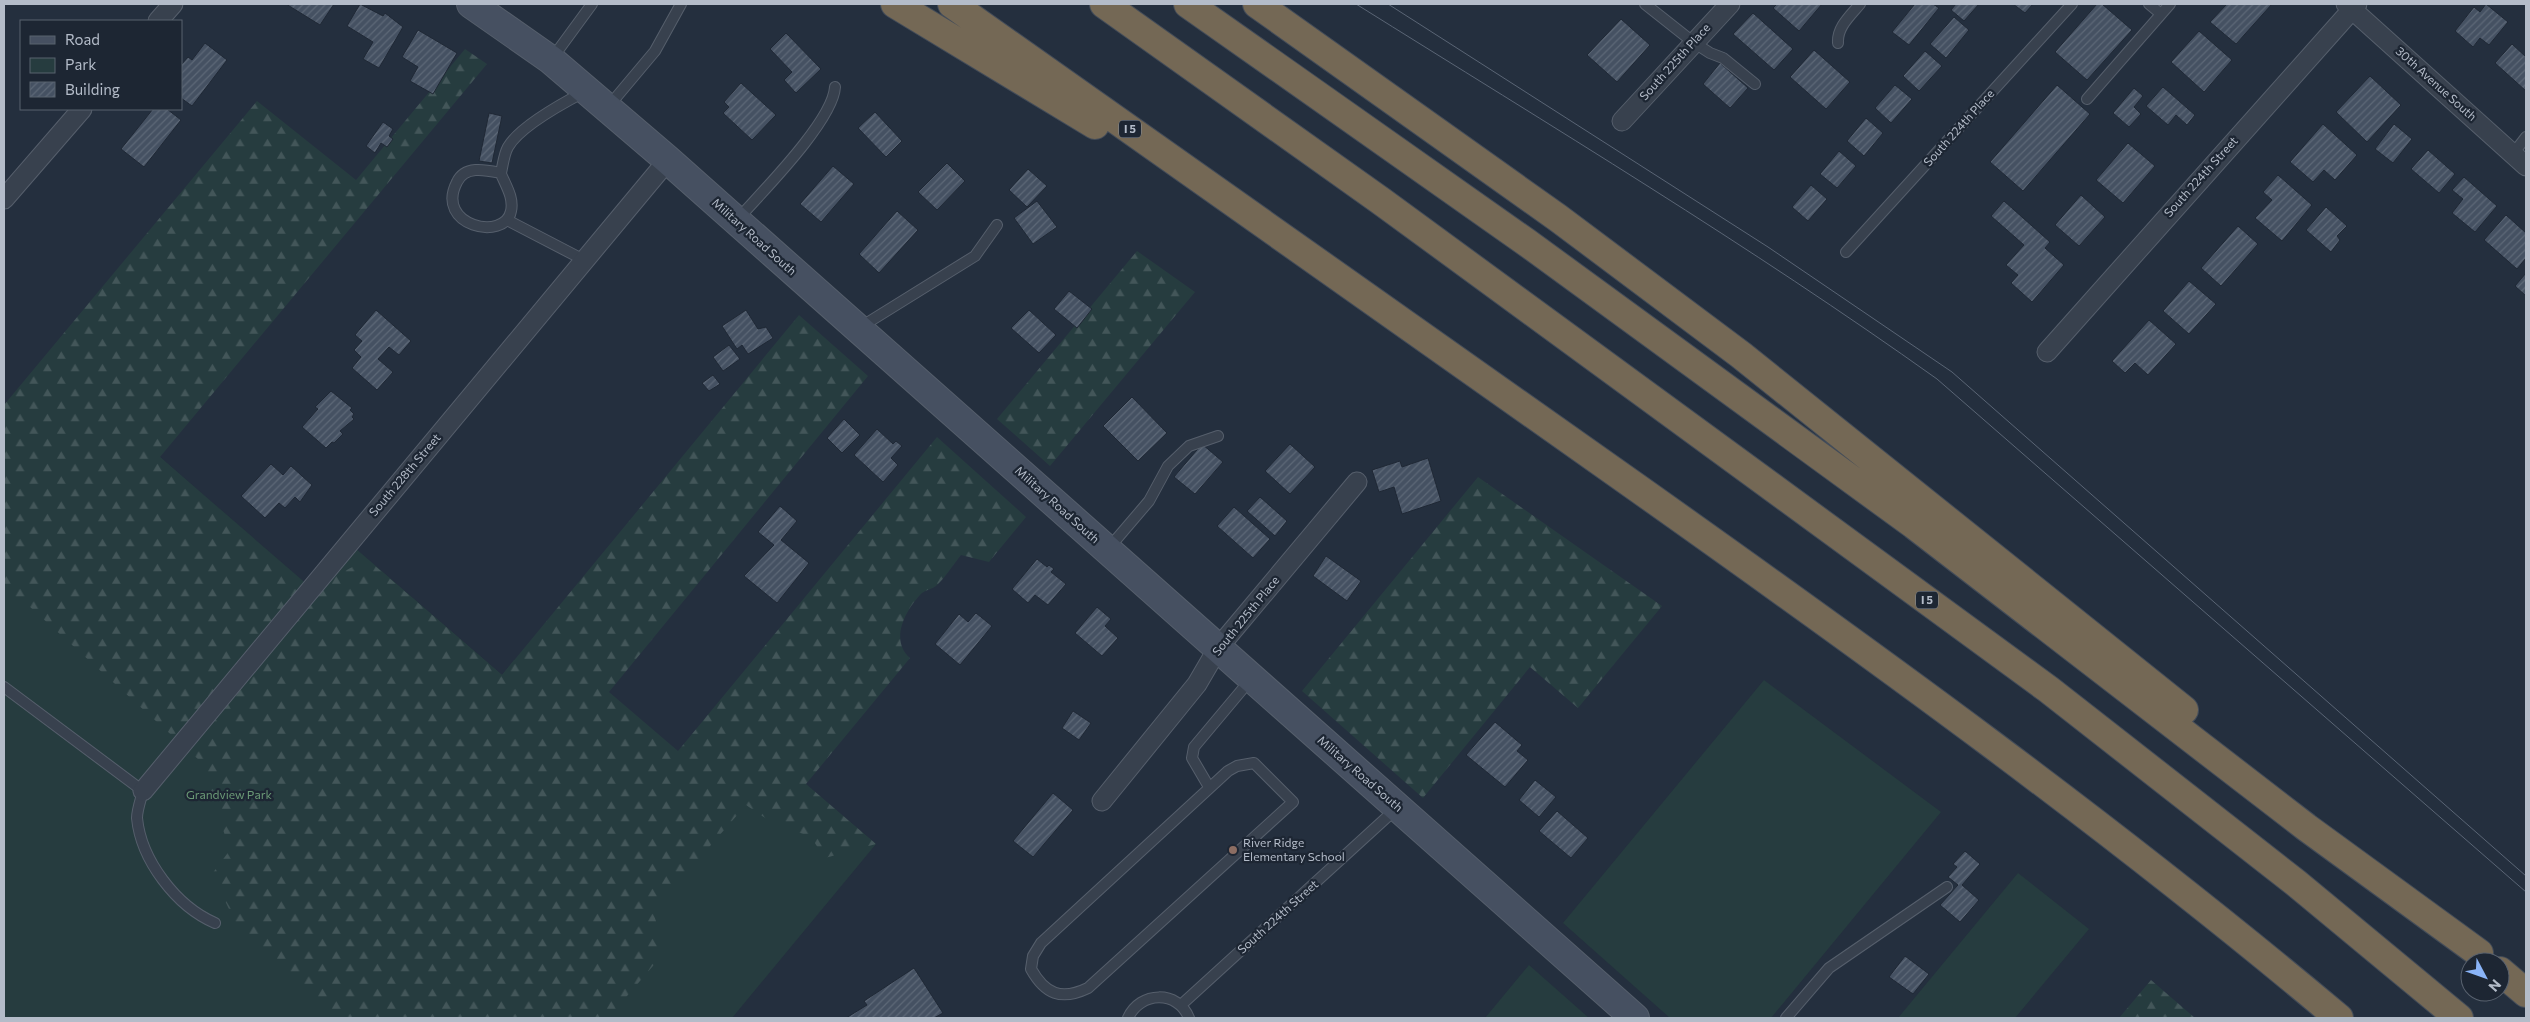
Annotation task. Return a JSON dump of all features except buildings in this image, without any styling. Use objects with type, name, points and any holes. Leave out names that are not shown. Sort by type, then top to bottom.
[{"type":"highway","points":[[895,4],[1308,254]]},
{"type":"highway","name":"I 5","points":[[952,4],[1308,254],[1873,656],[2230,926],[2339,1018]]},
{"type":"highway","name":"I 5","points":[[1104,4],[1381,201],[2048,689],[2296,883],[2460,1018]]},
{"type":"highway","points":[[1188,4],[1518,236],[1906,520],[2306,827],[2476,952]]},
{"type":"highway","points":[[1256,4],[1558,218],[1740,355],[2116,654],[2477,952]]},
{"type":"highway","points":[[2510,979],[2526,993]]},
{"type":"main road","name":"Military Road South","points":[[471,4],[551,60],[668,160],[1635,1018]]},
{"type":"street","points":[[159,20],[173,4]]},
{"type":"street","name":"South 225th Place","points":[[1622,121],[1730,4]]},
{"type":"street","name":"30th Avenue South","points":[[2352,5],[2520,160]]},
{"type":"street","name":"South 224th Street","points":[[2047,352],[2352,5]]},
{"type":"street","points":[[4,199],[81,110]]},
{"type":"street","name":"South 228th Street","points":[[143,791],[668,160]]},
{"type":"street","name":"South 225th Place","points":[[1102,801],[1197,684],[1218,648],[1358,482]]},
{"type":"lane","points":[[551,60],[592,4]]},
{"type":"lane","points":[[501,173],[481,170],[469,171],[459,177],[453,189],[452,199],[454,211],[463,221],[475,226],[498,226],[507,220],[511,211],[511,197],[501,173],[508,147],[517,134],[597,99],[655,51],[681,4]]},
{"type":"lane","points":[[1645,4],[1693,42],[1710,53],[1723,58],[1755,84]]},
{"type":"lane","points":[[1838,43],[1837,35],[1841,27],[1860,4]]},
{"type":"lane","name":"South 224th Place","points":[[1846,252],[2072,4]]},
{"type":"lane","points":[[2149,4],[2161,14]]},
{"type":"lane","points":[[2087,99],[2170,4]]},
{"type":"lane","points":[[737,221],[809,137],[834,97],[835,87]]},
{"type":"lane","points":[[2520,160],[2526,138]]},
{"type":"lane","points":[[507,220],[584,260]]},
{"type":"lane","points":[[858,329],[974,256],[997,225]]},
{"type":"lane","points":[[1107,550],[1149,501],[1168,466],[1188,446],[1218,436]]},
{"type":"lane","points":[[1209,787],[1192,758],[1194,747],[1252,678]]},
{"type":"lane","points":[[4,687],[143,791],[137,816],[143,844],[160,876],[202,918],[215,923]]},
{"type":"lane","points":[[1254,763],[1293,802],[1088,988],[1076,994],[1064,995],[1044,988],[1031,969],[1033,956],[1041,943],[1209,787],[1237,766],[1254,763]]},
{"type":"lane","name":"South 224th Street","points":[[1181,1005],[1398,808]]},
{"type":"lane","points":[[1786,1018],[1829,968],[1947,887]]},
{"type":"lane","points":[[1128,1018],[1139,1003],[1149,998],[1160,996],[1172,999],[1181,1005],[1189,1018]]},
{"type":"green space","points":[[465,49],[487,64],[160,457],[310,590],[367,559],[502,675],[799,315],[868,376],[609,692],[678,751],[937,437],[1026,517],[989,562],[961,555],[939,583],[922,593],[910,607],[900,634],[904,651],[910,658],[806,784],[876,844],[825,858],[810,836],[777,826],[746,805],[653,911],[665,952],[608,1018],[342,1018],[278,972],[245,942],[212,874],[230,850],[199,760],[19,597],[4,599],[4,405],[257,101],[356,180]]},
{"type":"green space","points":[[1137,251],[1195,292],[1050,466],[997,419]]},
{"type":"green space","name":"Grandview Park","points":[[4,407],[160,457],[309,586],[347,541],[502,675],[514,660],[678,752],[765,750],[876,844],[732,1018],[4,1018]]},
{"type":"green space","points":[[1478,477],[1662,606],[1578,708],[1530,667],[1423,798],[1302,691]]},
{"type":"green space","points":[[1764,680],[1941,812],[1771,1018],[1670,1018],[1563,923]]},
{"type":"green space","points":[[2018,873],[2089,929],[2015,1018],[1898,1018]]},
{"type":"green space","points":[[1529,965],[1589,1018],[1485,1018]]},
{"type":"green space","points":[[2151,980],[2195,1018],[2119,1018]]},
{"type":"tram line","points":[[1356,4],[1722,234],[1866,329],[1937,379],[2526,892]]},
{"type":"tram line","points":[[1388,4],[1768,247],[1952,372],[2526,876]]},
{"type":"place","name":"River Ridge Elementary School","points":[[1233,850]]}]
